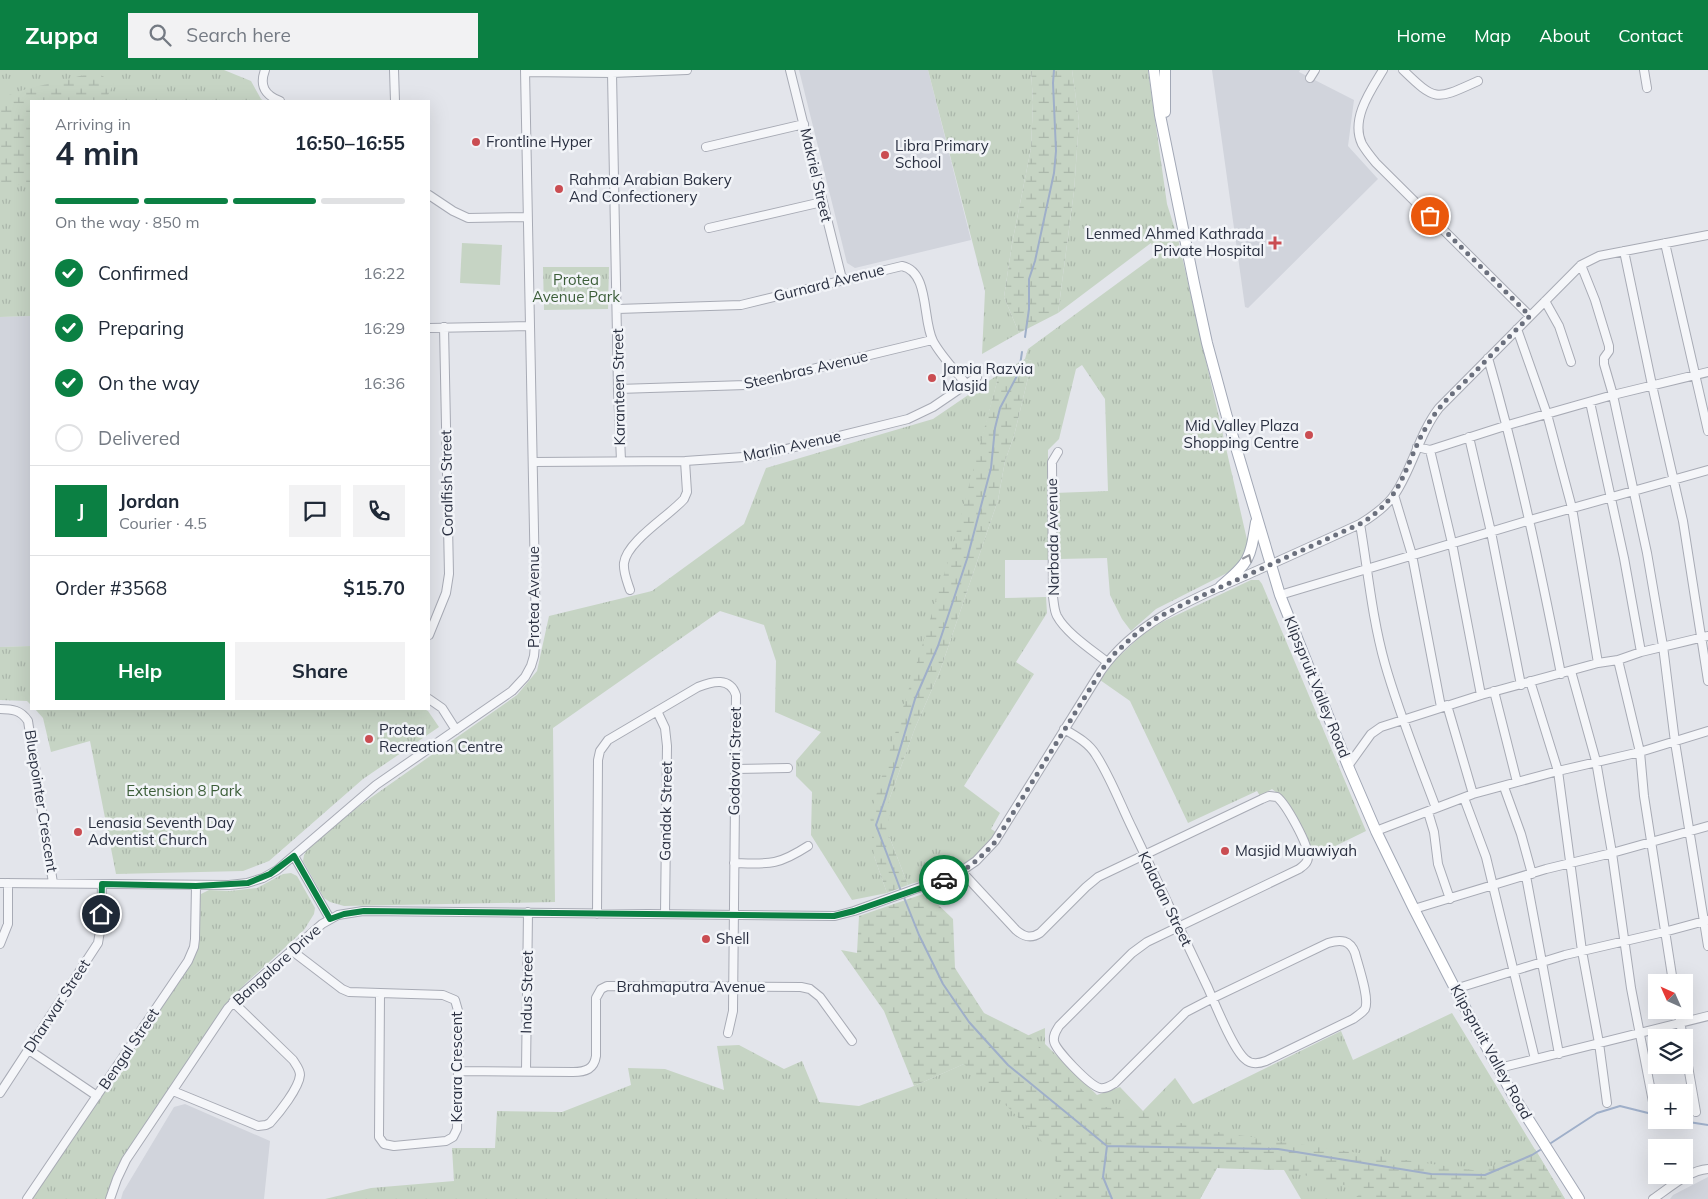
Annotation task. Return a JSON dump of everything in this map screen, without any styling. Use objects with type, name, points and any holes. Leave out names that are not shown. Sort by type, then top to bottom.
[{"type":"main road","name":"Klipspruit Valley Road","points":[[1154,70],[1160,115],[1208,343],[1280,596],[1348,766],[1376,831],[1414,909],[1513,1095],[1579,1199]]},
{"type":"main road","name":"Klipspruit Valley Road","points":[[1165,70],[1165,133]]},
{"type":"main road","points":[[1221,586],[1241,570],[1248,559],[1257,520]]},
{"type":"street","points":[[265,70],[262,80],[265,90],[270,97],[278,100]]},
{"type":"street","points":[[394,70],[395,100]]},
{"type":"street","points":[[525,71],[612,73],[687,70]]},
{"type":"street","name":"Makriel Street","points":[[790,70],[842,279]]},
{"type":"street","points":[[1310,78],[1315,70]]},
{"type":"street","points":[[1384,70],[1370,91],[1360,116],[1359,127],[1362,144],[1376,163],[1530,316]]},
{"type":"street","points":[[1403,70],[1426,92],[1436,96],[1455,92],[1478,81]]},
{"type":"street","points":[[1644,70],[1648,88]]},
{"type":"street","name":"Protea Avenue","points":[[4,883],[196,886],[228,885],[257,881],[277,870],[362,796],[504,697],[517,686],[528,672],[534,656],[536,633],[525,71]]},
{"type":"street","name":"Karanteen Street","points":[[612,73],[620,461]]},
{"type":"street","points":[[706,147],[804,124]]},
{"type":"street","points":[[430,196],[453,212],[468,218],[527,217]]},
{"type":"street","points":[[709,228],[822,202]]},
{"type":"street","points":[[1708,235],[1599,256],[1581,264],[1596,300],[1609,346],[1604,361],[1647,554],[1663,646],[1675,742],[1706,921],[1708,946]]},
{"type":"street","points":[[1665,243],[1708,431]]},
{"type":"street","points":[[1624,251],[1686,537],[1705,637],[1708,681]]},
{"type":"street","name":"Bangalore Drive","points":[[110,1199],[123,1166],[233,1002],[291,950],[330,919],[344,914],[364,911],[834,916],[911,892],[962,872],[988,851],[995,842],[1106,662],[1124,644],[1147,625],[1221,586],[1360,524],[1379,511],[1394,495],[1428,424],[1439,408],[1581,264]]},
{"type":"street","name":"Gurnard Avenue","points":[[617,309],[731,306],[902,266],[912,270],[919,280],[932,340],[966,384]]},
{"type":"street","points":[[1545,301],[1559,326],[1571,362]]},
{"type":"street","points":[[430,328],[530,326]]},
{"type":"street","name":"Coralfish Street","points":[[430,633],[446,593],[449,574],[444,327]]},
{"type":"street","points":[[1517,329],[1547,414],[1572,508],[1598,663]]},
{"type":"street","name":"Steenbras Avenue","points":[[618,389],[746,385],[932,340]]},
{"type":"street","points":[[1488,358],[1508,425],[1530,520],[1561,674]]},
{"type":"street","points":[[1417,447],[1430,450],[1613,395],[1708,372]]},
{"type":"street","name":"Marlin Avenue","points":[[533,462],[685,461],[765,454],[891,424],[925,412],[976,377]]},
{"type":"street","points":[[1590,402],[1611,497],[1641,652]]},
{"type":"street","points":[[1469,437],[1491,532],[1522,684]]},
{"type":"street","points":[[1430,450],[1452,543],[1481,695]]},
{"type":"street","name":"Narbada Avenue","points":[[1058,452],[1052,462],[1053,597],[1055,610],[1068,630],[1106,662]]},
{"type":"street","points":[[630,590],[624,569],[626,558],[640,539],[684,499],[686,492],[685,461]]},
{"type":"street","points":[[1280,596],[1530,520],[1708,470]]},
{"type":"street","points":[[1394,495],[1412,555],[1444,706],[1473,794]]},
{"type":"street","points":[[1360,524],[1378,636],[1385,663],[1403,720],[1436,808]]},
{"type":"street","points":[[1348,766],[1375,730],[1444,706],[1530,681],[1598,663],[1618,660],[1663,646],[1705,637]]},
{"type":"street","points":[[1618,660],[1640,752],[1651,842],[1672,974]]},
{"type":"street","points":[[1571,671],[1596,761],[1612,854],[1631,988],[1649,1084]]},
{"type":"street","points":[[1530,681],[1558,771],[1572,863],[1582,951],[1599,1043],[1607,1103]]},
{"type":"street","name":"Godavari Street","points":[[597,914],[598,760],[600,751],[608,740],[705,684],[719,682],[731,685],[736,695],[733,987],[732,1018],[728,1033]]},
{"type":"street","points":[[1494,692],[1517,782]]},
{"type":"street","points":[[430,700],[442,708],[456,730]]},
{"type":"street","name":"Bluepointer Crescent","points":[[0,709],[18,711],[28,722],[54,883]]},
{"type":"street","name":"Gandak Street","points":[[657,711],[665,728],[667,746],[665,914]]},
{"type":"street","name":"Kaladan Street","points":[[1064,729],[1085,742],[1097,756],[1212,998],[1243,1058],[1254,1063],[1266,1061],[1353,1019],[1364,1011],[1366,1007],[1366,995],[1355,954],[1350,944],[1340,940],[1328,943],[1212,998]]},
{"type":"street","points":[[1376,831],[1473,794],[1596,761],[1640,752],[1708,731]]},
{"type":"street","points":[[735,769],[788,768]]},
{"type":"street","points":[[1504,787],[1521,834],[1529,875],[1541,962],[1559,1054]]},
{"type":"street","points":[[962,872],[1016,930],[1025,936],[1032,937],[1040,932],[1092,882],[1105,873],[1269,796],[1277,797],[1280,799],[1304,842],[1308,857],[1306,863],[1299,869],[1147,942],[1132,953],[1059,1026],[1054,1036],[1055,1045],[1092,1084],[1100,1088],[1109,1087],[1186,1012],[1212,998]]},
{"type":"street","points":[[1464,798],[1486,857],[1494,886],[1535,1059]]},
{"type":"street","points":[[1428,812],[1434,832],[1438,864],[1450,899]]},
{"type":"street","points":[[1414,909],[1708,826]]},
{"type":"street","points":[[734,863],[761,864],[778,862],[785,860],[808,846]]},
{"type":"street","points":[[294,856],[330,919]]},
{"type":"street","points":[[0,944],[8,924],[4,883]]},
{"type":"street","name":"Dharwar Street","points":[[0,1093],[98,943],[101,925],[102,884]]},
{"type":"street","name":"Bengal Street","points":[[28,1199],[191,954],[195,939],[196,886]]},
{"type":"street","name":"Indus Street","points":[[526,1071],[528,912]]},
{"type":"street","points":[[1455,989],[1541,962],[1706,921]]},
{"type":"street","points":[[291,950],[345,991],[360,994],[380,994]]},
{"type":"street","name":"Brahmaputra Avenue","points":[[458,1071],[582,1072],[591,1067],[596,1056],[596,998],[598,992],[604,987],[617,986],[801,987],[810,989],[820,997],[852,1041]]},
{"type":"street","name":"Kerara Crescent","points":[[380,994],[443,995],[455,1000],[459,1014],[458,1071],[457,1128],[453,1137],[446,1141],[394,1146],[381,1141],[378,1131],[380,994]]},
{"type":"street","points":[[173,1091],[258,1126],[266,1126],[270,1123],[288,1099],[299,1078],[298,1068],[293,1060],[233,1002]]},
{"type":"street","points":[[1498,1068],[1708,1016]]},
{"type":"street","points":[[1679,1019],[1681,1029]]},
{"type":"street","points":[[29,1050],[97,1096]]},
{"type":"street","points":[[1689,1074],[1696,1112]]},
{"type":"street","points":[[1653,1199],[1688,1176],[1708,1169]]},
{"type":"shaded area","name":"Libra Primary School","points":[[799,70],[928,70],[971,240],[855,268],[847,263]]},
{"type":"shaded area","name":"Lenmed Ahmed Kathrada Private Hospital","points":[[1212,70],[1300,70],[1299,72],[1354,100],[1348,146],[1378,179],[1248,308],[1245,307]]},
{"type":"shaded area","points":[[30,316],[30,646],[0,647],[0,317]]},
{"type":"shaded area","points":[[185,1104],[270,1141],[264,1199],[121,1199],[123,1192],[174,1107]]},
{"type":"shaded area","points":[[1708,1177],[1708,1199],[1670,1199],[1673,1195]]},
{"type":"green space","points":[[0,70],[224,70],[251,81],[262,100],[30,100],[30,316],[0,317]]},
{"type":"green space","points":[[928,70],[1031,70],[1033,102],[1031,148],[1012,244],[1004,297],[1019,333],[982,354],[985,291]]},
{"type":"green space","points":[[1031,70],[1072,70],[1079,121],[1074,191],[1058,313],[1019,333],[1004,297],[1012,244],[1031,148],[1033,102]]},
{"type":"green space","points":[[1072,70],[1148,70],[1167,204],[1178,239],[1248,550],[1233,570],[1156,609],[1131,631],[1122,619],[1110,595],[1107,558],[1059,559],[1054,493],[1108,491],[1105,399],[1082,365],[1076,369],[1059,439],[1048,450],[1048,560],[1005,560],[1005,598],[1046,597],[1047,613],[1016,662],[1034,674],[964,786],[1000,813],[991,829],[996,832],[977,854],[957,868],[908,885],[889,836],[889,800],[915,728],[940,671],[998,500],[1005,461],[1014,436],[1032,361],[1025,359],[1028,349],[1156,255],[1151,243],[1058,313],[1074,191],[1079,121]]},
{"type":"green space","points":[[96,72],[114,83],[106,100],[30,100],[30,183],[0,187],[0,98],[23,90]]},
{"type":"green space","points":[[462,243],[502,245],[500,285],[460,283]]},
{"type":"green space","name":"Protea Avenue Park","points":[[543,267],[609,267],[608,309],[544,310]]},
{"type":"green space","points":[[1025,359],[1032,361],[1014,436],[1005,461],[998,500],[940,671],[915,728],[889,800],[889,836],[908,885],[887,893],[874,856],[870,815],[953,545],[999,374]]},
{"type":"green space","points":[[999,374],[874,856],[887,893],[852,900],[811,835],[812,792],[796,776],[796,761],[821,732],[775,712],[776,661],[764,625],[720,611],[553,728],[555,902],[344,906],[324,898],[303,861],[308,848],[359,806],[517,695],[537,671],[549,616],[652,591],[744,524],[766,468],[933,419]]},
{"type":"green space","points":[[1251,580],[1259,580],[1262,584],[1366,831],[1315,856],[1282,797],[1272,789],[1260,796],[1257,791],[1188,823],[1130,701],[1100,680],[1115,660],[1143,634],[1162,622]]},
{"type":"green space","points":[[30,646],[30,704],[27,701],[0,700],[0,647]]},
{"type":"green space","name":"Extension 8 Park","points":[[36,710],[426,710],[439,727],[363,779],[269,861],[243,871],[116,874],[90,741],[51,752],[43,718]]},
{"type":"green space","points":[[291,873],[297,876],[315,908],[314,914],[304,930],[246,983],[226,1005],[116,1169],[106,1199],[32,1199],[193,960],[198,945],[201,894],[209,890],[230,891],[257,888],[283,874]]},
{"type":"green space","points":[[926,893],[953,919],[955,968],[984,1013],[1028,1035],[1098,1106],[1143,1112],[1218,1132],[1479,1171],[1535,1149],[1565,1199],[1354,1199],[1364,1190],[1284,1170],[1217,1168],[1200,1199],[1059,1199],[1063,1172],[1040,1139],[964,1064],[914,1086],[884,1011],[841,950],[857,953],[859,916]]},
{"type":"green space","points":[[1452,1013],[1565,1199],[1301,1199],[1284,1170],[1217,1168],[1200,1199],[325,1199],[371,1188],[454,1181],[452,1148],[495,1148],[497,1111],[562,1112],[631,1085],[628,1068],[665,1069],[724,1090],[717,1046],[739,1045],[784,1069],[802,1061],[819,1102],[859,1106],[914,1086],[1045,1028],[1045,1044],[1097,1095],[1120,1087],[1143,1111],[1175,1078],[1193,1104],[1341,1031],[1353,1060]]},
{"type":"waterway","points":[[1025,337],[1029,309],[1029,279],[1035,261],[1054,173],[1056,151],[1054,70]]},
{"type":"waterway","points":[[901,891],[876,825],[915,699],[938,646],[967,559],[991,468],[995,428],[1000,408],[1019,372],[1022,352]]},
{"type":"waterway","points":[[903,895],[919,935],[943,984],[969,1022],[1008,1065],[1107,1146],[1278,1149],[1431,1174],[1485,1175],[1540,1150]]},
{"type":"waterway","points":[[1551,1143],[1597,1113],[1620,1106],[1648,1113]]},
{"type":"waterway","points":[[1693,1123],[1708,1125]]},
{"type":"waterway","points":[[1107,1146],[1103,1177],[1112,1199]]},
{"type":"way so far","points":[[944,880],[962,872],[988,851],[995,842],[1106,662],[1124,644],[1157,618],[1221,586],[1360,524],[1379,511],[1386,505],[1400,486],[1425,430],[1439,408],[1530,316],[1430,216]]},
{"type":"place","name":"Frontline Hyper","points":[[476,142]]},
{"type":"place","name":"Libra Primary School","points":[[885,155]]},
{"type":"place","name":"Rahma Arabian Bakery And Confectionery","points":[[559,189]]},
{"type":"place","name":"Lenmed Ahmed Kathrada Private Hospital","points":[[1275,243]]},
{"type":"place","name":"Jamia Razvia Masjid","points":[[932,378]]},
{"type":"place","name":"Mid Valley Plaza Shopping Centre","points":[[1309,435]]},
{"type":"place","name":"Protea Recreation Centre","points":[[369,739]]},
{"type":"place","name":"Lenasia Seventh Day Adventist Church","points":[[78,832]]},
{"type":"place","name":"Masjid Muawiyah","points":[[1225,851]]},
{"type":"place","name":"Shell","points":[[706,939]]},
{"type":"route","points":[[101,914],[102,884],[196,886],[248,883],[257,881],[277,870],[294,856],[330,919],[338,915],[364,911],[834,916],[944,880]]}]
